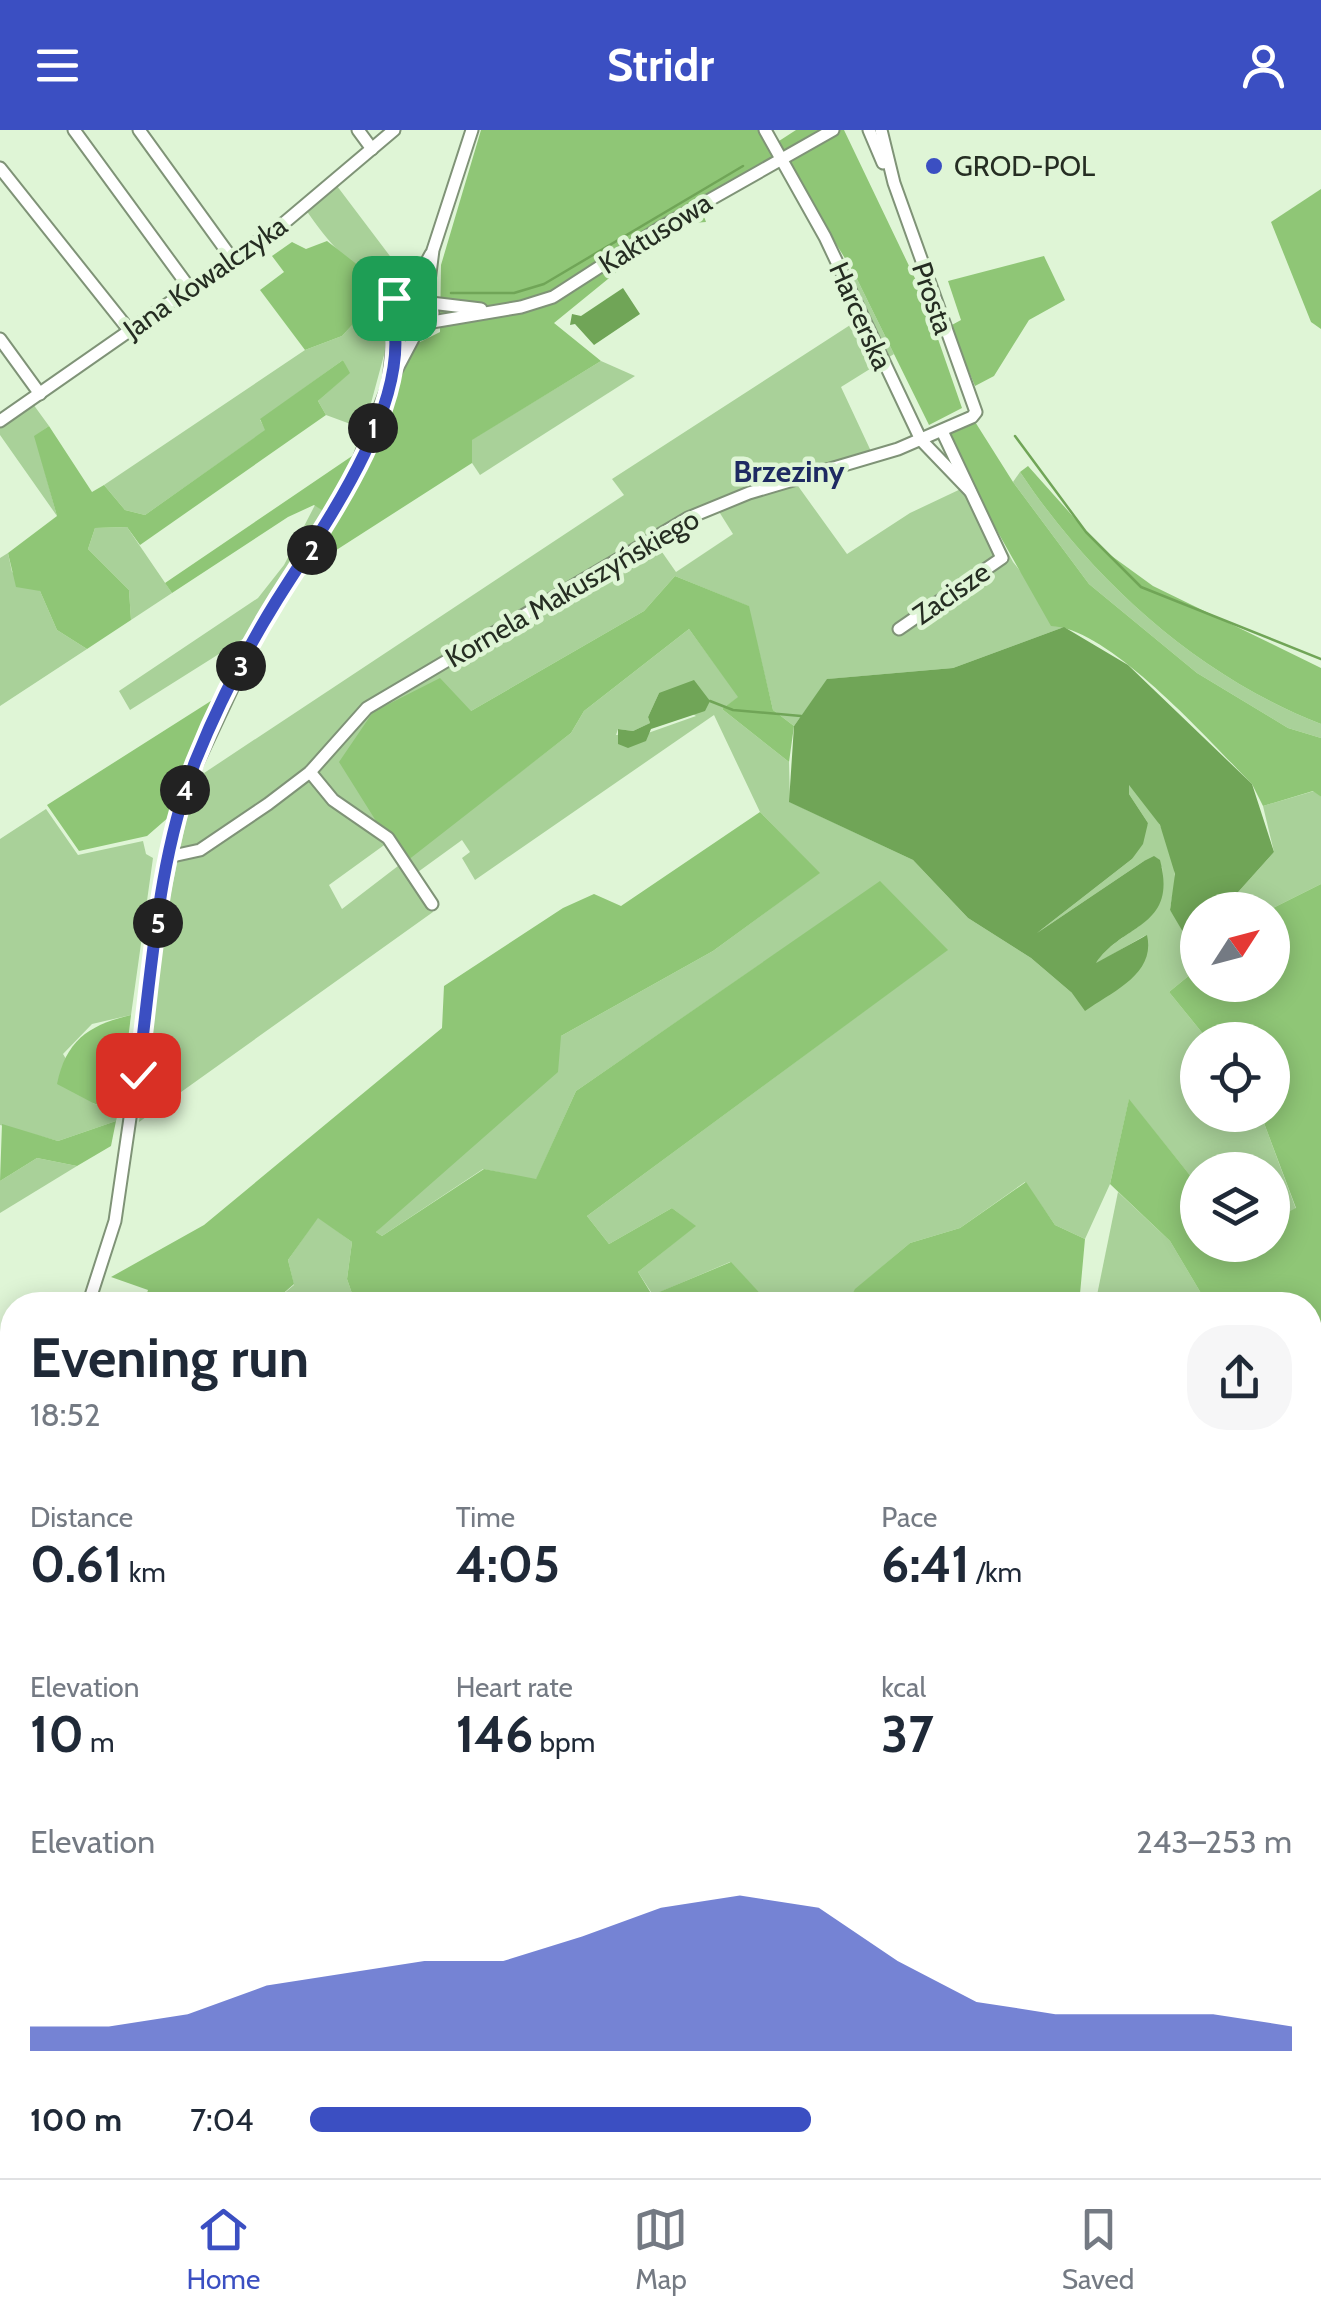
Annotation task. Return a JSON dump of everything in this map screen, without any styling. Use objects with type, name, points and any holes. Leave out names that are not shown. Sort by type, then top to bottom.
[{"type":"street","points":[[74,130],[191,290]]},
{"type":"street","points":[[139,130],[234,260]]},
{"type":"street","points":[[358,130],[372,149]]},
{"type":"street","name":"Jana Kowalczyka","points":[[0,403],[4,418],[191,290],[234,260],[394,130]]},
{"type":"street","points":[[389,384],[395,328],[390,307],[398,295],[411,290],[433,250],[472,130]]},
{"type":"street","name":"Harcerska","points":[[765,130],[778,160],[825,237],[921,440],[970,492]]},
{"type":"street","name":"Kaktusowa","points":[[432,322],[530,306],[561,293],[660,228],[817,134],[832,130]]},
{"type":"street","name":"Prosta","points":[[869,130],[894,184],[976,412]]},
{"type":"street","name":"Prosta","points":[[881,130],[894,184]]},
{"type":"street","points":[[0,168],[129,330]]},
{"type":"street","points":[[93,1292],[103,1268],[119,1198],[168,857],[189,780],[215,717],[266,618],[344,497],[389,384],[415,335],[432,322],[429,300],[433,250]]},
{"type":"street","points":[[411,290],[429,300]]},
{"type":"street","name":"Kaktusowa","points":[[429,300],[490,311]]},
{"type":"street","points":[[395,328],[415,335]]},
{"type":"street","points":[[0,339],[40,394]]},
{"type":"street","name":"Kornela Makuszyńskiego","points":[[168,857],[200,850],[310,772],[367,708],[688,518],[748,493],[921,440],[976,412]]},
{"type":"street","name":"Harcerska","points":[[942,431],[1002,558]]},
{"type":"street","name":"Zacisze","points":[[899,629],[1002,558]]},
{"type":"street","points":[[310,772],[333,800],[388,838],[432,904]]},
{"type":"shaded area","points":[[481,130],[767,130],[779,141],[796,130],[844,130],[922,293],[962,408],[929,425],[854,273],[782,156],[702,211],[706,222],[693,223],[619,270],[554,323],[601,361],[472,440],[472,463],[313,565],[383,425],[412,346],[440,332],[441,265]]},
{"type":"shaded area","points":[[337,186],[402,272],[418,256],[410,278],[394,281],[364,272],[325,235],[306,210]]},
{"type":"shaded area","points":[[1321,189],[1321,329],[1311,322],[1271,222]]},
{"type":"shaded area","points":[[327,241],[373,277],[402,282],[380,294],[377,328],[354,323],[342,336],[305,350],[260,290],[284,272],[272,256],[292,242],[306,249]]},
{"type":"shaded area","points":[[1044,256],[1065,300],[1029,320],[994,376],[975,386],[950,326],[961,320],[948,281]]},
{"type":"shaded area","points":[[854,273],[894,354],[841,387],[876,462],[798,486],[847,554],[910,513],[965,487],[980,527],[988,516],[1013,562],[1064,627],[953,668],[828,679],[794,726],[773,710],[748,606],[675,576],[644,611],[471,711],[387,843],[329,885],[342,909],[571,733],[584,711],[689,629],[739,697],[722,709],[789,762],[790,802],[913,860],[968,918],[1031,958],[1072,993],[1146,935],[1094,965],[1141,925],[1158,903],[1162,867],[1144,861],[1037,933],[1132,859],[1148,823],[1129,794],[1128,784],[1137,791],[1160,826],[1174,867],[1170,910],[1180,923],[1180,983],[1169,992],[1193,1022],[1180,1022],[1180,1132],[1267,1132],[1275,1152],[1180,1152],[1180,1163],[1129,1100],[1110,1184],[1085,1239],[1055,1225],[1025,1182],[960,1228],[910,1243],[854,1292],[759,1292],[730,1262],[660,1292],[651,1292],[638,1272],[695,1226],[672,1208],[609,1244],[587,1216],[947,950],[880,882],[576,1091],[536,1180],[483,1169],[382,1236],[376,1232],[561,1036],[713,951],[819,873],[760,812],[714,715],[475,880],[462,858],[470,852],[462,840],[411,877],[433,912],[139,1122],[164,925],[195,779],[624,495],[612,479],[861,318],[845,278]],"holes":[[[718,510],[733,534],[676,572],[655,542]],[[659,693],[696,716],[648,733],[616,735],[618,729],[633,731],[650,723],[648,717]]]},
{"type":"shaded area","points":[[623,288],[640,314],[594,345],[575,324],[570,325],[572,314],[581,316]]},
{"type":"shaded area","points":[[354,323],[383,330],[387,344],[364,429],[326,415],[318,401],[349,373],[343,360],[260,420],[266,430],[145,515],[125,510],[104,485],[305,350],[342,336]]},
{"type":"shaded area","points":[[343,360],[350,373],[318,401],[326,415],[140,545],[127,527],[95,528],[88,549],[129,590],[131,620],[87,649],[57,630],[40,591],[16,587],[8,553],[57,516],[34,436],[49,426],[92,492],[104,485],[125,510],[145,515],[265,430],[260,419]]},
{"type":"shaded area","points":[[601,361],[635,376],[480,475],[472,463],[471,440]]},
{"type":"shaded area","points":[[33,404],[49,426],[35,436],[57,516],[0,435],[0,425]]},
{"type":"shaded area","points":[[972,417],[1013,482],[1089,584],[1197,673],[1288,728],[1321,738],[1321,797],[1313,791],[1263,806],[1252,784],[1158,690],[1101,646],[1075,632],[1051,626],[970,483],[948,433]]},
{"type":"shaded area","points":[[355,454],[326,513],[314,505],[288,517],[172,593],[165,583]]},
{"type":"shaded area","points":[[1028,466],[1102,549],[1153,586],[1321,668],[1321,724],[1232,680],[1152,621],[1115,587],[1049,512],[1020,472]]},
{"type":"shaded area","points":[[1020,472],[1081,551],[1152,621],[1232,680],[1321,724],[1321,738],[1288,728],[1197,673],[1089,584],[1013,482]]},
{"type":"shaded area","points":[[315,505],[326,513],[246,637],[130,710],[119,691],[258,598],[284,565]]},
{"type":"shaded area","points":[[127,527],[172,593],[131,620],[129,590],[88,549],[95,528]]},
{"type":"shaded area","points":[[8,553],[12,572],[40,591],[57,630],[87,649],[0,706],[0,558]]},
{"type":"shaded area","points":[[675,576],[749,606],[773,710],[794,726],[789,762],[722,709],[738,697],[689,629],[584,711],[571,733],[403,864],[339,762],[373,712],[440,678],[471,711],[644,611]]},
{"type":"shaded area","points":[[1064,627],[1128,665],[1252,784],[1274,852],[1238,892],[1180,892],[1180,927],[1170,910],[1175,874],[1160,825],[1129,785],[1129,794],[1148,823],[1143,844],[1132,859],[1037,933],[1144,861],[1154,856],[1160,860],[1164,882],[1155,912],[1096,963],[1147,935],[1145,961],[1130,980],[1085,1011],[1072,993],[1031,958],[968,918],[913,860],[789,802],[794,726],[827,679],[953,668]]},
{"type":"shaded area","points":[[694,680],[710,701],[705,711],[651,729],[646,741],[628,748],[618,744],[618,729],[633,731],[650,723],[648,717],[659,693]]},
{"type":"shaded area","points":[[214,699],[182,771],[170,816],[147,836],[79,851],[47,805]]},
{"type":"shaded area","points":[[1314,791],[1321,797],[1321,884],[1290,900],[1290,892],[1238,892],[1274,852],[1263,806]]},
{"type":"shaded area","points":[[46,809],[78,855],[143,841],[146,854],[153,858],[131,1015],[92,1024],[63,1054],[94,1104],[120,1106],[116,1121],[58,1141],[0,1125],[0,839]]},
{"type":"shaded area","points":[[760,812],[820,873],[713,951],[561,1036],[558,1072],[376,1232],[382,1236],[484,1169],[536,1179],[576,1091],[880,881],[948,950],[587,1216],[609,1244],[672,1208],[696,1226],[638,1272],[650,1292],[352,1292],[347,1279],[352,1242],[318,1218],[288,1260],[294,1284],[285,1292],[147,1292],[111,1277],[204,1225],[442,1028],[444,986],[563,908],[594,894],[621,906]]},
{"type":"shaded area","points":[[1321,884],[1321,1292],[1200,1292],[1182,1262],[1290,1262],[1290,1211],[1296,1208],[1290,1192],[1290,1152],[1275,1152],[1267,1132],[1290,1132],[1290,1022],[1193,1022],[1169,992],[1180,983],[1180,1002],[1290,1002],[1290,900]]},
{"type":"shaded area","points":[[131,1015],[120,1106],[95,1104],[57,1084],[73,1045],[103,1024]]},
{"type":"shaded area","points":[[1129,1099],[1180,1163],[1180,1258],[1170,1241],[1110,1184]]},
{"type":"shaded area","points":[[116,1121],[111,1146],[77,1166],[37,1158],[0,1181],[2,1124],[58,1141]]},
{"type":"shaded area","points":[[37,1158],[77,1166],[0,1213],[0,1181]]},
{"type":"shaded area","points":[[1026,1182],[1055,1225],[1085,1239],[1080,1292],[854,1292],[910,1243],[960,1228]]},
{"type":"shaded area","points":[[1118,1192],[1170,1241],[1200,1292],[1098,1292]]},
{"type":"shaded area","points":[[318,1217],[352,1242],[347,1279],[352,1292],[286,1292],[294,1285],[288,1260]]},
{"type":"shaded area","points":[[731,1262],[759,1292],[659,1292]]},
{"type":"waterway","points":[[451,293],[514,293],[544,284],[743,166]]},
{"type":"waterway","points":[[1015,436],[1086,532],[1141,587],[1321,659]]},
{"type":"waterway","points":[[710,701],[733,710],[801,716]]},
{"type":"place","name":"GROD-POL","points":[[934,166]]},
{"type":"district","name":"Brzeziny","points":[[789,472]]},
{"type":"route","points":[[138,1075],[168,857],[189,780],[215,717],[256,637],[336,512],[364,454],[389,384],[395,328],[389,312],[394,298]]}]
